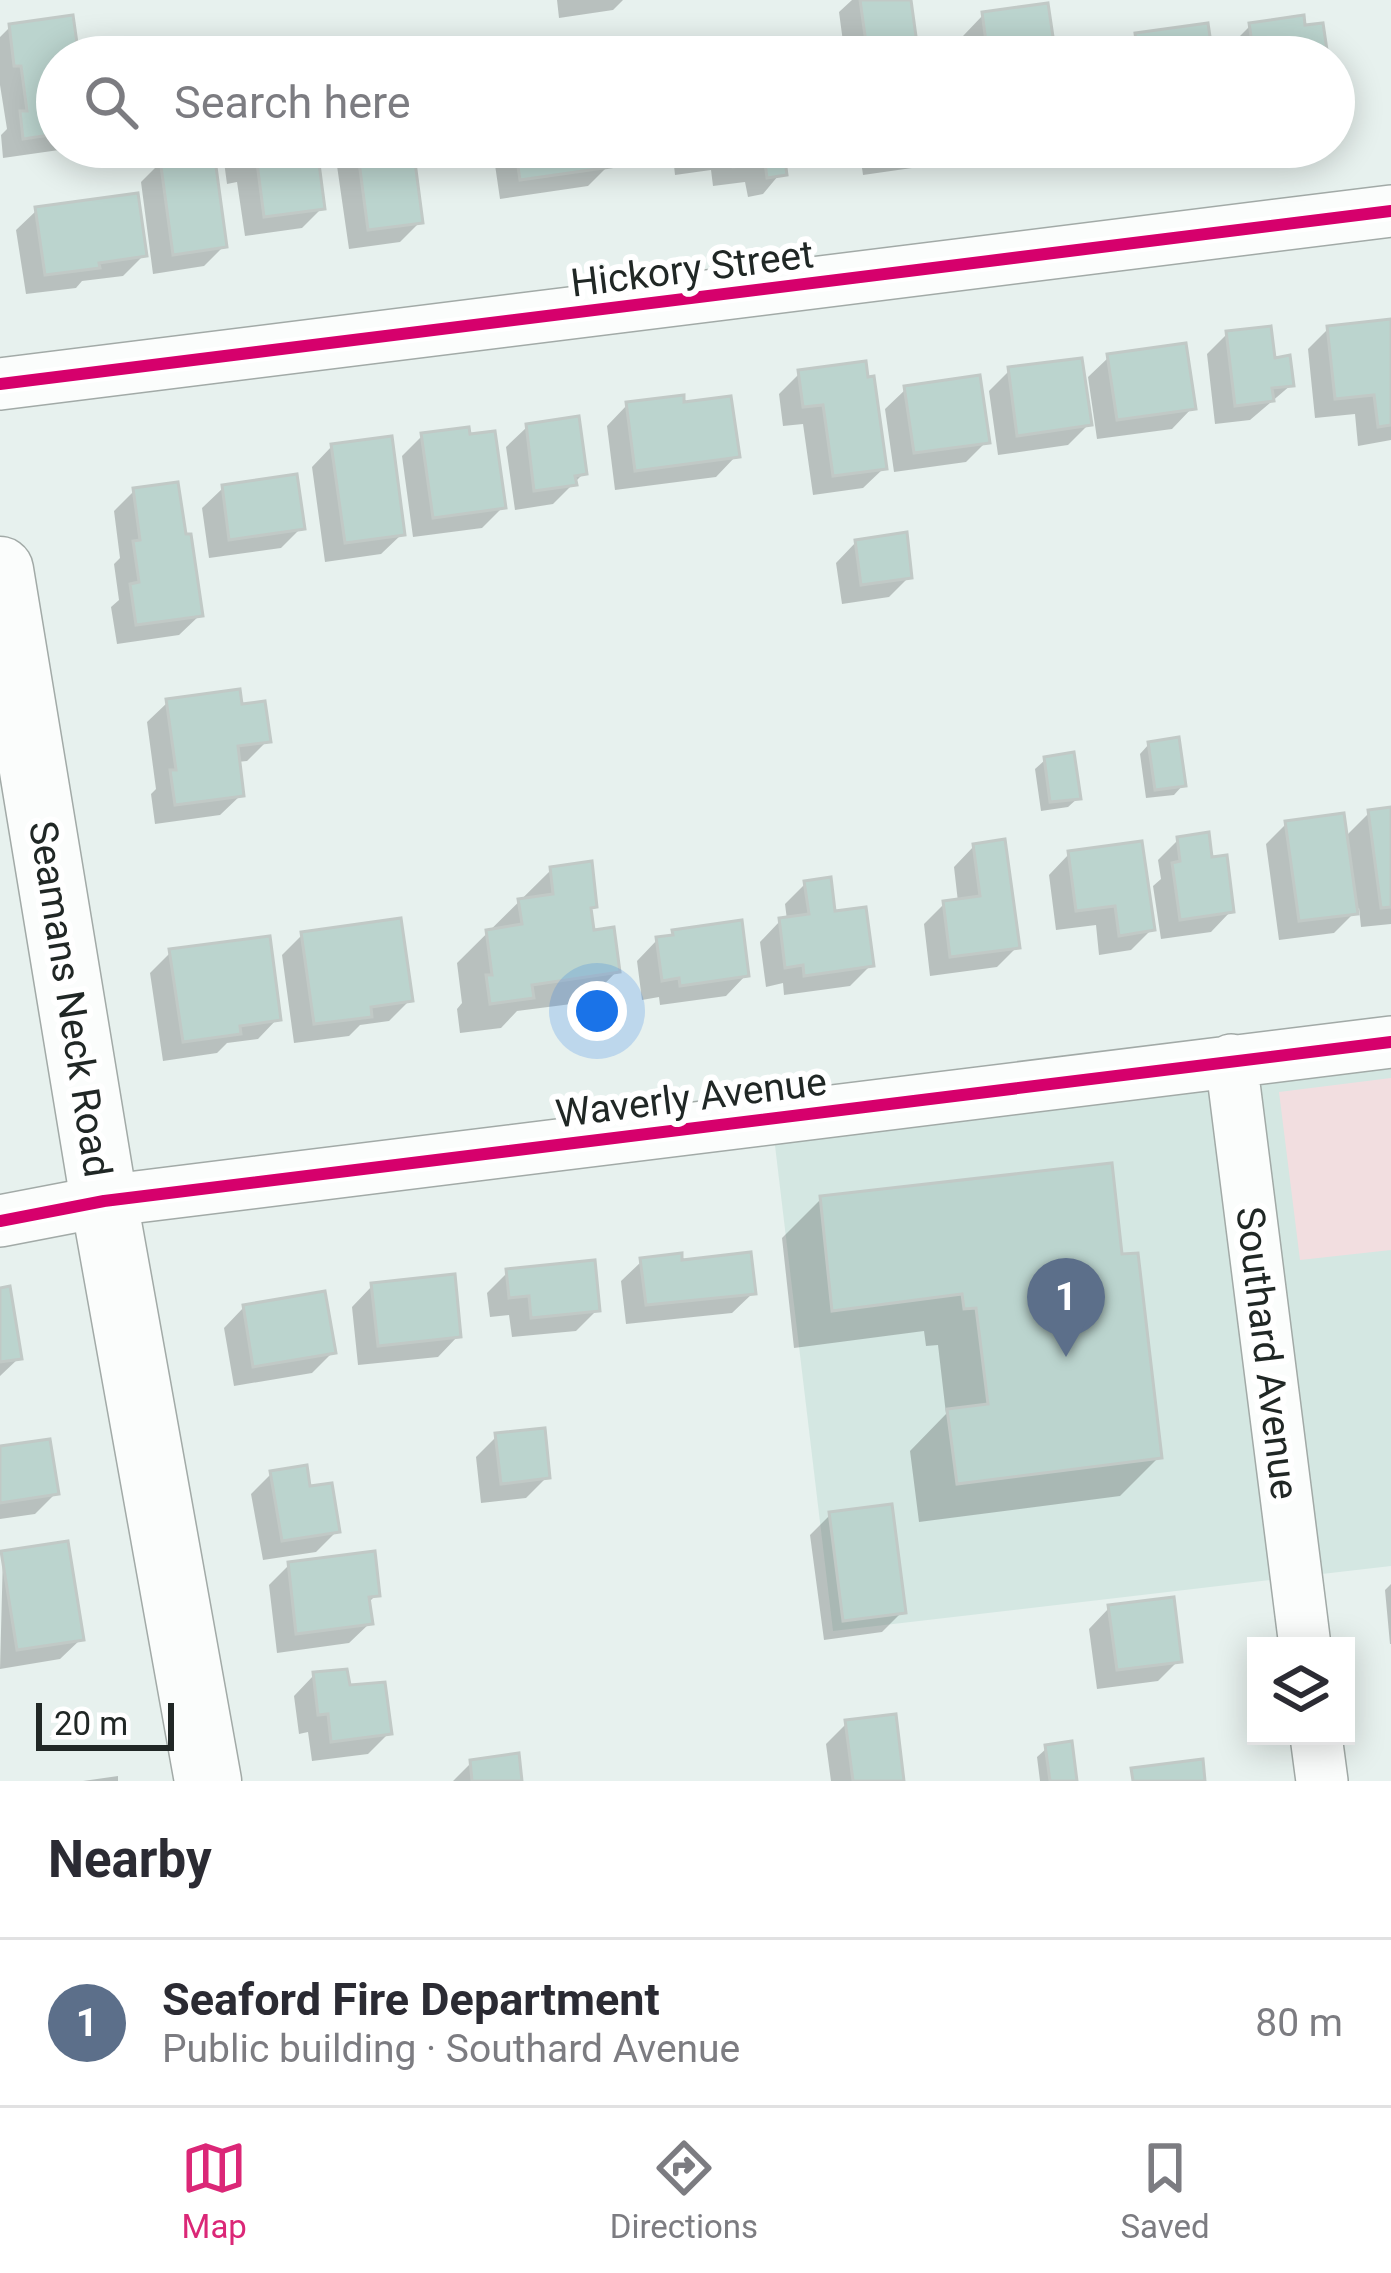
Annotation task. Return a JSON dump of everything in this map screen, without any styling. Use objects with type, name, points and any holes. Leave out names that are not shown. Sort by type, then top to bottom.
[{"type":"street","name":"Hickory Street","points":[[0,384],[1391,211]]},
{"type":"street","name":"Seamans Neck Road","points":[[0,570],[104,1201],[208,1781]]},
{"type":"street","name":"Waverly Avenue","points":[[0,1221],[104,1201],[1391,1042]]},
{"type":"street","name":"Southard Avenue","points":[[1231,1060],[1304,1637]]},
{"type":"street","points":[[1317,1745],[1322,1781]]},
{"type":"shaded area","points":[[1391,1034],[1391,1566],[833,1631],[771,1112]]},
{"type":"shaded area","points":[[1391,1078],[1391,1250],[1300,1260],[1279,1092]]},
{"type":"building","points":[[860,0],[911,0],[916,36],[865,36]]},
{"type":"building","points":[[1048,3],[1053,36],[985,36],[982,12]]},
{"type":"building","points":[[73,15],[76,36],[36,36],[36,137],[23,139],[20,111],[27,111],[21,66],[14,66],[9,24]]},
{"type":"building","points":[[1304,15],[1305,25],[1323,23],[1325,36],[1251,36],[1249,23]]},
{"type":"building","points":[[1208,23],[1210,36],[1135,36]]},
{"type":"building","points":[[161,168],[216,168],[227,247],[173,255]]},
{"type":"building","points":[[258,168],[320,168],[325,209],[264,217]]},
{"type":"building","points":[[360,168],[416,168],[423,223],[368,230]]},
{"type":"building","points":[[518,168],[604,168],[520,180]]},
{"type":"building","points":[[766,168],[786,168],[787,175],[767,178]]},
{"type":"building","points":[[138,193],[147,256],[45,275],[35,207]]},
{"type":"building","points":[[1391,319],[1391,425],[1378,427],[1374,395],[1335,399],[1327,326]]},
{"type":"building","points":[[1271,326],[1275,358],[1290,355],[1294,386],[1272,388],[1274,401],[1235,406],[1226,331]]},
{"type":"building","points":[[1186,343],[1196,409],[1117,420],[1107,354]]},
{"type":"building","points":[[1082,358],[1092,425],[1017,436],[1008,367]]},
{"type":"building","points":[[866,361],[868,377],[874,376],[887,469],[833,476],[823,405],[803,407],[798,370]]},
{"type":"building","points":[[980,375],[990,443],[914,453],[904,386]]},
{"type":"building","points":[[684,395],[684,402],[731,396],[740,457],[635,471],[626,402]]},
{"type":"building","points":[[579,416],[587,474],[575,476],[577,485],[534,491],[526,424]]},
{"type":"building","points":[[469,427],[470,434],[495,431],[506,508],[433,518],[421,433]]},
{"type":"building","points":[[392,436],[405,535],[345,543],[331,444]]},
{"type":"building","points":[[297,474],[305,529],[229,540],[222,485]]},
{"type":"building","points":[[178,482],[203,616],[136,625],[130,584],[139,582],[133,541],[140,540],[133,488]]},
{"type":"building","points":[[907,532],[912,578],[861,585],[855,540]]},
{"type":"building","points":[[240,689],[242,704],[265,701],[271,742],[238,746],[244,796],[175,805],[170,770],[176,770],[166,699]]},
{"type":"building","points":[[1179,737],[1186,786],[1155,790],[1148,742]]},
{"type":"building","points":[[1074,752],[1081,799],[1050,802],[1044,757]]},
{"type":"building","points":[[1391,807],[1391,907],[1381,908],[1368,810]]},
{"type":"building","points":[[1344,813],[1358,914],[1299,921],[1285,821]]},
{"type":"building","points":[[1209,832],[1212,857],[1227,855],[1234,912],[1180,920],[1172,863],[1180,861],[1177,837]]},
{"type":"building","points":[[1005,839],[1020,948],[950,957],[943,901],[980,896],[973,844]]},
{"type":"building","points":[[1142,841],[1155,930],[1119,936],[1115,906],[1076,911],[1068,851]]},
{"type":"building","points":[[592,861],[597,907],[591,908],[594,930],[614,927],[620,972],[532,985],[534,998],[490,1004],[486,930],[522,924],[518,899],[553,894],[550,867]]},
{"type":"building","points":[[831,877],[835,911],[866,907],[874,966],[804,976],[803,965],[785,968],[779,918],[809,914],[804,881]]},
{"type":"building","points":[[401,918],[413,1001],[371,1007],[372,1017],[314,1024],[301,932]]},
{"type":"building","points":[[742,920],[749,976],[680,986],[679,978],[662,981],[656,937],[673,935],[672,930]]},
{"type":"building","points":[[270,936],[281,1020],[240,1026],[241,1034],[183,1042],[169,949]]},
{"type":"building","points":[[1112,1163],[1122,1254],[1138,1253],[1162,1458],[957,1484],[947,1409],[988,1404],[976,1308],[964,1309],[962,1294],[832,1311],[820,1196]]},
{"type":"building","points":[[751,1252],[756,1294],[646,1305],[640,1258],[682,1253],[682,1260]]},
{"type":"building","points":[[595,1260],[600,1311],[531,1318],[529,1296],[509,1298],[506,1269]]},
{"type":"building","points":[[455,1274],[461,1337],[378,1346],[371,1283]]},
{"type":"building","points":[[10,1286],[22,1359],[0,1362],[0,1288]]},
{"type":"building","points":[[325,1291],[336,1353],[253,1367],[243,1305]]},
{"type":"building","points":[[545,1428],[550,1478],[501,1484],[495,1433]]},
{"type":"building","points":[[50,1439],[59,1494],[0,1503],[0,1446]]},
{"type":"building","points":[[307,1465],[310,1486],[332,1483],[340,1532],[282,1541],[270,1471]]},
{"type":"building","points":[[892,1504],[906,1613],[843,1621],[829,1512]]},
{"type":"building","points":[[68,1541],[84,1640],[17,1650],[1,1551]]},
{"type":"building","points":[[375,1551],[380,1596],[369,1597],[373,1624],[296,1634],[288,1562]]},
{"type":"building","points":[[1174,1597],[1182,1662],[1117,1670],[1108,1605]]},
{"type":"building","points":[[347,1669],[350,1685],[385,1682],[392,1734],[331,1742],[328,1714],[318,1715],[313,1672]]},
{"type":"building","points":[[896,1714],[904,1781],[853,1781],[845,1720]]},
{"type":"building","points":[[1072,1741],[1077,1781],[1050,1781],[1045,1745]]},
{"type":"building","points":[[519,1753],[522,1781],[472,1781],[470,1760]]},
{"type":"building","points":[[1203,1759],[1205,1781],[1133,1781],[1131,1768]]},
{"type":"cycle path","points":[[0,384],[1391,211]]},
{"type":"cycle path","points":[[0,1221],[104,1201],[1391,1042]]},
{"type":"place","name":"Seaford Fire Department","points":[[1066,1357]]}]
